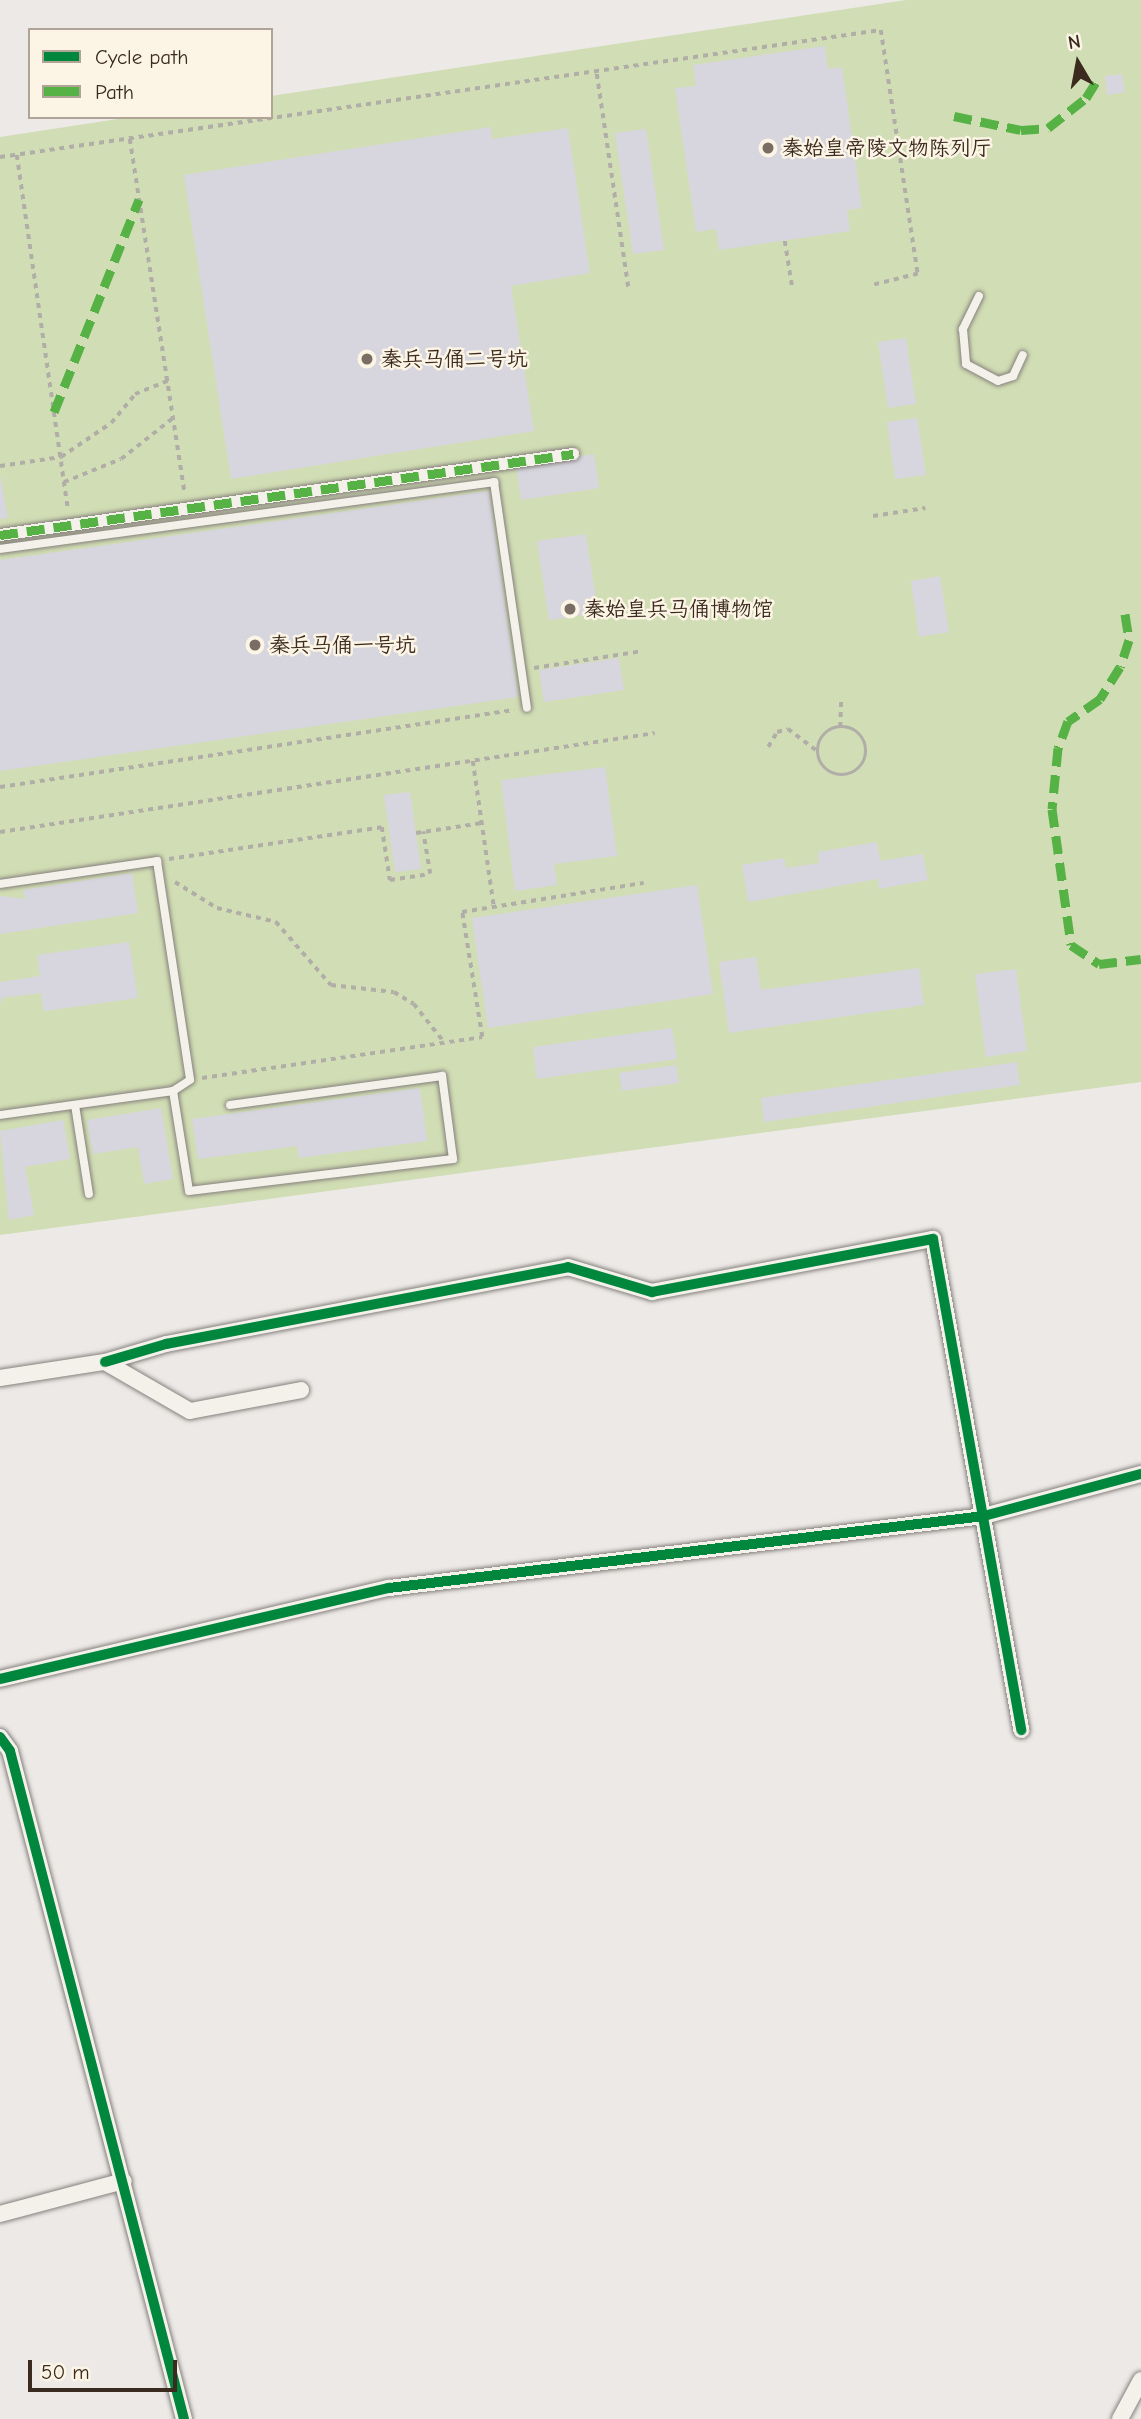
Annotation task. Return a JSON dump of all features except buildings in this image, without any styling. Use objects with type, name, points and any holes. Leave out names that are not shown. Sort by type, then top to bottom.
[{"type":"street","points":[[0,535],[573,454]]},
{"type":"street","points":[[0,1378],[105,1362],[166,1344],[568,1267],[652,1292],[933,1239],[1021,1730]]},
{"type":"street","points":[[105,1362],[190,1411],[300,1390]]},
{"type":"street","points":[[0,1679],[389,1588],[984,1516],[1141,1474]]},
{"type":"street","points":[[0,1737],[10,1751],[184,2419]]},
{"type":"street","points":[[0,2214],[124,2181]]},
{"type":"street","points":[[1120,2419],[1141,2380]]},
{"type":"lane","points":[[979,296],[963,329],[966,365],[998,381],[1013,376],[1023,355]]},
{"type":"lane","points":[[0,549],[494,482],[527,708]]},
{"type":"lane","points":[[0,884],[157,861],[190,1080],[173,1091],[0,1115]]},
{"type":"lane","points":[[173,1091],[189,1191],[453,1159],[442,1076],[230,1105]]},
{"type":"lane","points":[[75,1105],[89,1194]]},
{"type":"path","points":[[0,158],[597,74],[881,30],[918,274],[870,286]]},
{"type":"path","points":[[597,74],[629,290]]},
{"type":"path","points":[[130,139],[187,508]]},
{"type":"path","points":[[17,155],[70,525]]},
{"type":"path","points":[[785,241],[792,285]]},
{"type":"path","points":[[0,466],[61,457],[111,423],[135,394],[168,381]]},
{"type":"path","points":[[64,482],[121,459],[173,418]]},
{"type":"path","points":[[873,516],[925,508]]},
{"type":"path","points":[[521,670],[642,651]]},
{"type":"path","points":[[840,727],[841,698]]},
{"type":"path","points":[[0,787],[527,708]]},
{"type":"path","points":[[768,747],[777,732],[788,729],[817,751],[828,771],[843,775],[857,769],[865,756],[864,740],[840,727]]},
{"type":"path","points":[[817,751],[822,736],[840,727]]},
{"type":"path","points":[[0,832],[655,733]]},
{"type":"path","points":[[473,761],[494,906]]},
{"type":"path","points":[[416,833],[482,823]]},
{"type":"path","points":[[157,861],[382,827],[390,880],[430,874],[423,832]]},
{"type":"path","points":[[159,876],[191,887],[217,908],[276,922],[331,985],[394,992],[414,1004],[445,1042]]},
{"type":"path","points":[[190,1080],[482,1037],[462,912],[644,883]]},
{"type":"green space","name":"秦始皇兵马俑博物馆","points":[[906,0],[1141,0],[1141,1082],[0,1235],[0,137],[118,119],[273,119],[273,96]]},
{"type":"marked path","points":[[954,116],[1021,130],[1048,128],[1086,98],[1100,76]]},
{"type":"marked path","points":[[54,412],[139,199]]},
{"type":"marked path","points":[[0,535],[573,454]]},
{"type":"marked path","points":[[1125,614],[1129,640],[1120,667],[1100,699],[1068,721],[1058,748],[1052,809],[1071,945],[1099,964],[1141,959]]},
{"type":"cycle path","points":[[105,1362],[166,1344],[568,1267],[652,1292],[933,1239],[1021,1730]]},
{"type":"cycle path","points":[[0,1679],[389,1588],[984,1516],[1141,1474]]},
{"type":"cycle path","points":[[0,1737],[10,1751],[184,2419]]},
{"type":"place","name":"秦始皇帝陵文物陈列厅","points":[[768,148]]},
{"type":"place","name":"秦兵马俑二号坑","points":[[367,359]]},
{"type":"place","name":"秦始皇兵马俑博物馆","points":[[570,609]]},
{"type":"place","name":"秦兵马俑一号坑","points":[[255,645]]}]
